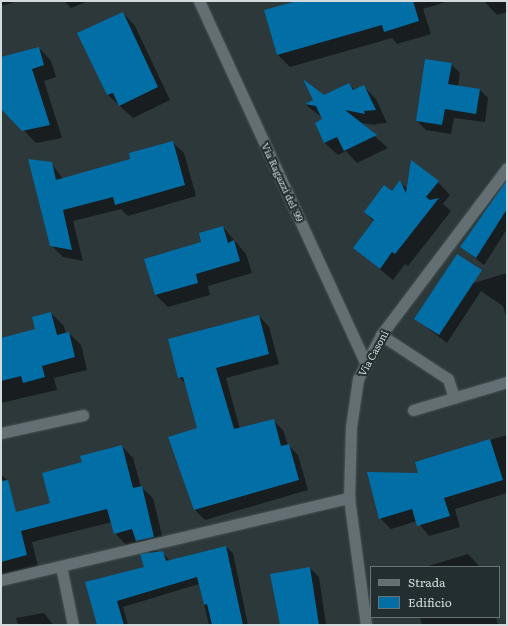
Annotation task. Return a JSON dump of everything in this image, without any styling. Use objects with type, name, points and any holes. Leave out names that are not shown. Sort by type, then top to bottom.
[{"type":"street","name":"Via Ragazzi del '99","points":[[200,1],[366,364]]},
{"type":"street","name":"Via Casoni","points":[[366,625],[349,498],[350,427],[358,379],[381,335],[507,168]]},
{"type":"street","points":[[381,335],[448,379],[454,398]]},
{"type":"street","points":[[413,410],[507,382]]},
{"type":"street","points":[[1,433],[83,415]]},
{"type":"street","points":[[1,580],[349,498]]},
{"type":"street","points":[[61,566],[73,625]]},
{"type":"building","points":[[297,1],[413,1],[419,21],[384,32],[382,25],[277,55],[264,10]]},
{"type":"building","points":[[123,12],[158,87],[119,106],[113,93],[107,95],[77,33]]},
{"type":"building","points":[[39,47],[44,65],[32,69],[50,125],[22,131],[2,110],[1,57]]},
{"type":"building","points":[[425,59],[452,63],[448,84],[480,89],[476,114],[445,109],[442,125],[416,121]]},
{"type":"building","points":[[303,79],[324,95],[349,83],[353,90],[364,85],[376,110],[364,111],[365,114],[345,110],[377,135],[344,151],[337,137],[324,143],[315,123],[322,119],[316,106],[305,104],[313,100]]},
{"type":"building","points":[[173,141],[185,185],[115,205],[113,197],[63,210],[72,250],[50,246],[28,159],[52,162],[56,180],[130,159],[129,153]]},
{"type":"building","points":[[411,160],[439,181],[426,197],[430,200],[439,198],[395,254],[392,252],[380,269],[353,248],[374,220],[364,212],[384,185],[392,191],[400,180],[406,193]]},
{"type":"building","points":[[507,180],[507,209],[476,258],[460,247]]},
{"type":"building","points":[[223,226],[228,243],[234,240],[240,261],[196,274],[198,283],[155,295],[144,259],[201,242],[199,233]]},
{"type":"building","points":[[457,254],[482,270],[439,335],[414,319]]},
{"type":"building","points":[[51,312],[57,335],[69,332],[75,357],[42,366],[45,377],[23,383],[21,376],[1,381],[1,338],[35,329],[32,317]]},
{"type":"building","points":[[259,315],[269,354],[216,368],[234,429],[274,419],[281,446],[289,444],[299,480],[194,510],[168,437],[197,428],[183,377],[178,378],[168,339]]},
{"type":"building","points":[[490,439],[503,480],[444,498],[450,516],[417,526],[412,509],[379,519],[367,472],[418,473],[415,462]]},
{"type":"building","points":[[122,445],[133,488],[142,486],[154,537],[136,541],[132,529],[114,534],[107,509],[21,531],[27,555],[1,562],[1,481],[8,480],[16,512],[50,503],[42,473],[82,462],[80,456]]},
{"type":"building","points":[[226,546],[243,625],[212,625],[207,604],[204,605],[197,577],[117,601],[124,625],[97,625],[85,582],[144,567],[140,554],[163,551],[166,561]]},
{"type":"building","points":[[310,567],[319,625],[280,625],[270,574]]}]
